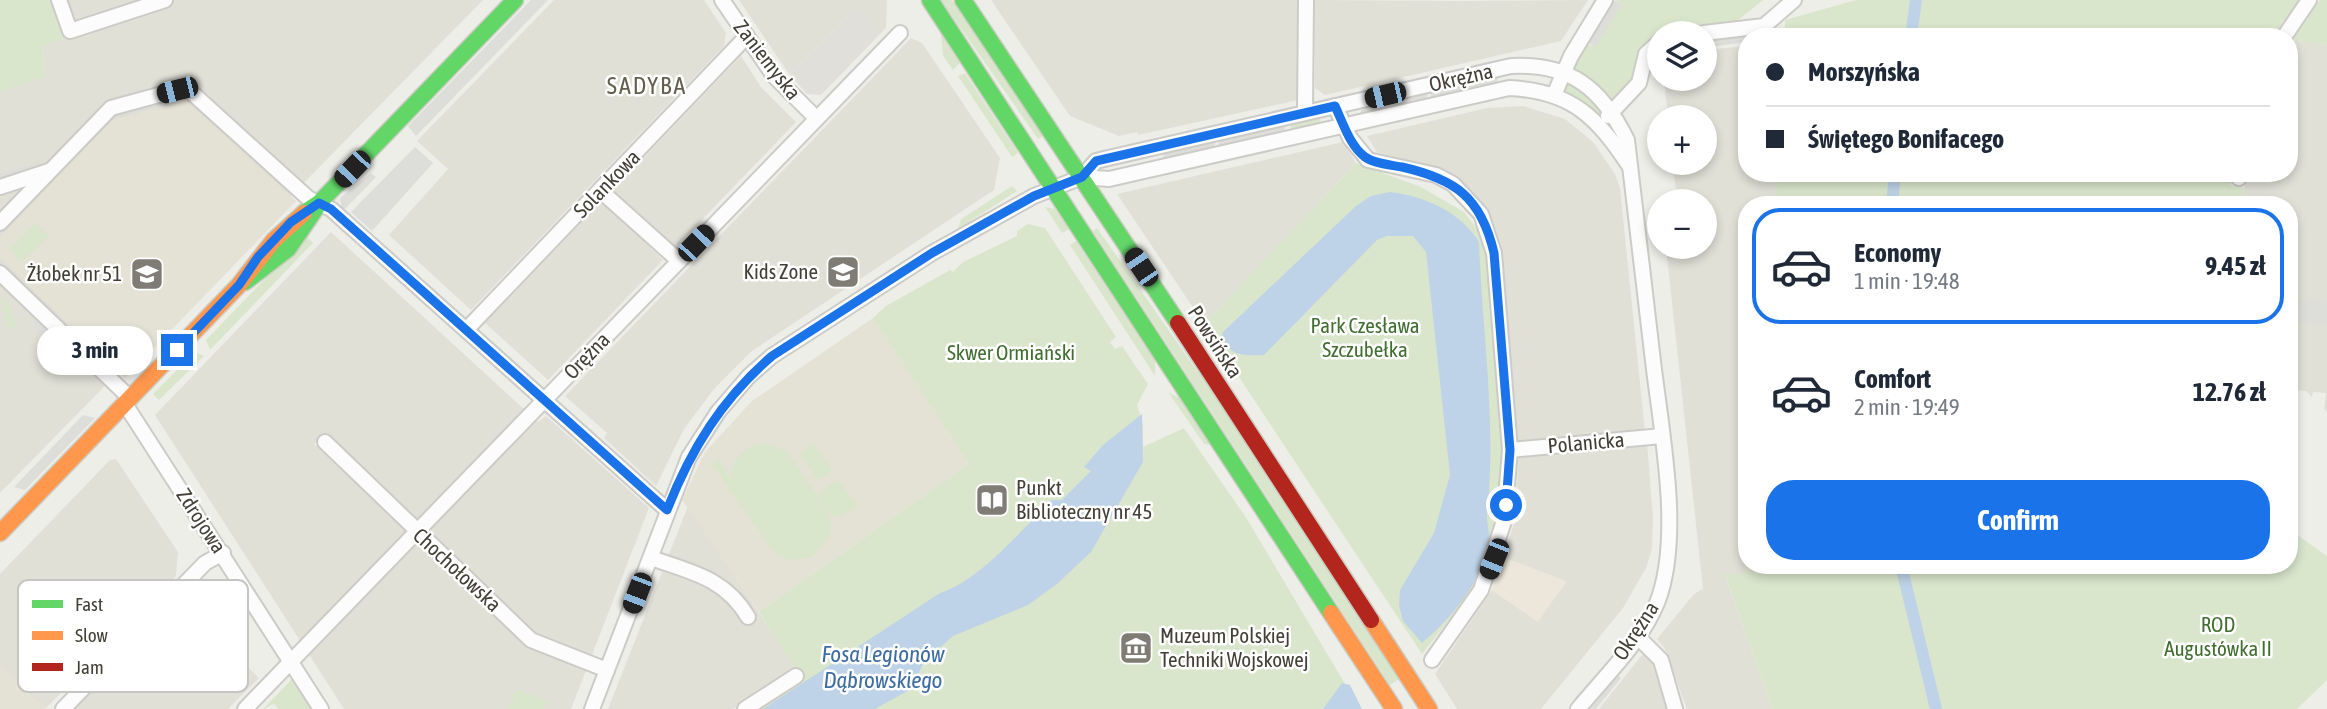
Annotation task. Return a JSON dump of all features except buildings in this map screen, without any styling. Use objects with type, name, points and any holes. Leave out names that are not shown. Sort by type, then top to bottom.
[{"type":"main road","points":[[0,533],[239,285],[258,257],[291,222],[319,203],[515,0]]},
{"type":"main road","points":[[930,0],[1394,709]]},
{"type":"main road","name":"Powsińska","points":[[963,0],[1082,177],[1429,709]]},
{"type":"street","points":[[59,0],[69,31],[165,0]]},
{"type":"street","name":"Zaniemyska","points":[[722,0],[774,76],[816,118]]},
{"type":"street","points":[[1305,112],[1306,0]]},
{"type":"street","points":[[1554,95],[1564,71],[1605,0]]},
{"type":"street","points":[[1747,28],[1764,26],[1794,0]]},
{"type":"street","points":[[2290,28],[2309,0]]},
{"type":"street","points":[[1717,31],[1738,29]]},
{"type":"street","name":"Orężna","points":[[245,709],[900,33]]},
{"type":"street","name":"Solankowa","points":[[466,330],[747,36]]},
{"type":"street","points":[[1601,125],[1639,83],[1647,53]]},
{"type":"street","name":"Okrężna","points":[[1082,177],[1096,161],[1511,66],[1564,71],[1604,99],[1627,140],[1662,436],[1670,536],[1666,568],[1657,603],[1637,636],[1578,709]]},
{"type":"street","name":"Okrężna","points":[[592,709],[689,457],[718,412],[749,376],[772,356],[932,253],[1053,187],[1082,177],[1109,179],[1509,88],[1554,95],[1569,101],[1601,125],[1630,167]]},
{"type":"street","points":[[0,223],[111,108],[185,89],[197,96],[308,198],[331,209],[667,510]]},
{"type":"street","points":[[1335,106],[1350,138],[1368,160],[1436,174],[1453,184],[1481,214],[1494,253],[1510,450],[1509,489],[1494,559],[1481,590],[1432,660]]},
{"type":"street","points":[[0,187],[50,171]]},
{"type":"street","points":[[601,191],[679,261]]},
{"type":"street","name":"Zdrojowa","points":[[0,274],[127,401],[240,580]]},
{"type":"street","name":"Polanicka","points":[[1510,450],[1662,436]]},
{"type":"street","name":"Chochołowska","points":[[325,442],[531,640],[607,670]]},
{"type":"street","points":[[188,580],[205,563],[223,553]]},
{"type":"street","points":[[651,558],[714,581],[737,598],[748,617]]},
{"type":"street","name":"Zdrojowa","points":[[248,593],[321,709]]},
{"type":"street","points":[[1637,636],[1661,660],[1674,708]]},
{"type":"street","points":[[745,709],[796,676]]},
{"type":"street","points":[[63,709],[80,692]]},
{"type":"shaded area","points":[[54,0],[483,0],[0,493],[0,92],[46,77],[42,46]]},
{"type":"shaded area","points":[[531,0],[548,0],[416,136],[408,126]]},
{"type":"shaded area","points":[[554,0],[704,0],[726,33],[724,46],[471,310],[389,235],[448,169],[417,141]]},
{"type":"shaded area","points":[[739,0],[887,0],[886,28],[879,35],[853,10],[789,74]]},
{"type":"shaded area","points":[[991,0],[1297,0],[1298,100],[1138,135],[1137,132],[1119,136],[1070,116]]},
{"type":"shaded area","points":[[1315,0],[1588,0],[1561,41],[1325,95],[1315,88]]},
{"type":"shaded area","points":[[1613,0],[1622,4],[1595,47],[1586,41]]},
{"type":"shaded area","points":[[853,10],[879,35],[821,95],[807,94],[789,74]]},
{"type":"shaded area","points":[[1738,34],[1738,43],[1717,46],[1717,37]]},
{"type":"shaded area","points":[[911,38],[922,43],[1000,158],[994,190],[752,351],[714,389],[684,429],[656,486],[604,438],[607,433],[565,396]]},
{"type":"shaded area","points":[[2298,41],[2327,44],[2327,412],[2324,409],[2326,393],[2313,392],[2312,397],[2306,391],[2298,391],[2298,196],[2242,196],[2246,182],[2298,182]]},
{"type":"shaded area","points":[[1738,47],[1738,182],[1776,182],[1776,196],[1738,196],[1738,574],[1743,574],[1725,575],[1772,709],[1687,709],[1665,649],[1657,639],[1694,594],[1703,589],[1667,259],[1717,259],[1717,189],[1676,189],[1674,175],[1717,175],[1717,105],[1667,105],[1665,91],[1717,91],[1717,49]]},
{"type":"shaded area","points":[[741,56],[761,87],[796,122],[674,249],[615,193],[615,188]]},
{"type":"shaded area","points":[[1500,73],[1496,85],[1429,100],[1433,88]]},
{"type":"shaded area","points":[[1429,91],[1425,102],[1359,118],[1362,107]]},
{"type":"shaded area","points":[[181,93],[185,100],[112,120],[0,236],[0,224],[106,116]]},
{"type":"shaded area","points":[[185,100],[296,201],[125,378],[0,258],[0,236],[112,120]]},
{"type":"shaded area","points":[[1523,106],[1565,119],[1593,142],[1615,174],[1620,188],[1645,432],[1518,445],[1500,252],[1488,215],[1449,173],[1377,152],[1367,136],[1487,108]]},
{"type":"shaded area","points":[[1287,122],[1283,133],[1217,149],[1220,137]]},
{"type":"shaded area","points":[[1216,140],[1213,151],[1161,163],[1165,152]]},
{"type":"shaded area","points":[[1343,142],[1356,163],[1204,324],[1117,194]]},
{"type":"shaded area","points":[[415,147],[433,163],[372,231],[351,212]]},
{"type":"shaded area","points":[[40,162],[42,168],[0,181],[0,174]]},
{"type":"shaded area","points":[[371,173],[376,177],[342,212],[340,198]]},
{"type":"shaded area","points":[[602,201],[663,260],[548,380],[485,323]]},
{"type":"shaded area","points":[[331,232],[538,422],[546,416],[649,508],[571,709],[344,709],[155,415]],"holes":[[[324,434],[413,519],[403,529],[314,444]]]},
{"type":"shaded area","points":[[0,259],[66,322],[62,327],[0,268]]},
{"type":"shaded area","points":[[2298,299],[2327,301],[2327,325],[2298,322]]},
{"type":"shaded area","points":[[39,318],[92,368],[86,376],[32,326]]},
{"type":"shaded area","points":[[873,318],[969,464],[759,612],[682,500],[705,452],[752,401]]},
{"type":"shaded area","points":[[83,415],[95,418],[25,490],[14,487]]},
{"type":"shaded area","points":[[1647,442],[1653,518],[1652,549],[1646,568],[1623,608],[1541,709],[1457,709],[1435,674],[1492,590],[1538,621],[1566,582],[1503,557],[1514,524],[1519,454]]},
{"type":"shaded area","points":[[116,459],[178,552],[176,576],[172,580],[18,580],[18,683],[0,666],[0,574],[110,460]]},
{"type":"shaded area","points":[[688,506],[795,667],[733,709],[608,709]]},
{"type":"shaded area","points":[[1503,557],[1566,581],[1538,622],[1492,590]]},
{"type":"shaded area","points":[[1646,650],[1659,661],[1671,709],[1599,709]]},
{"type":"shaded area","points":[[0,666],[18,683],[18,692],[27,692],[45,709],[0,709]]},
{"type":"shaded area","points":[[248,667],[259,678],[248,689]]},
{"type":"shaded area","points":[[1615,673],[1621,678],[1596,709],[1585,709]]},
{"type":"shaded area","points":[[27,692],[62,692],[45,709]]},
{"type":"shaded area","points":[[92,692],[245,692],[228,709],[75,709]]},
{"type":"green space","points":[[0,0],[54,0],[66,37],[42,47],[46,77],[0,92]]},
{"type":"green space","points":[[941,0],[952,0],[1043,136],[1038,139]]},
{"type":"green space","points":[[1615,0],[1763,0],[1737,21],[1717,24],[1717,21],[1647,21],[1647,55],[1633,81],[1615,99],[1611,99],[1578,74],[1574,64],[1584,44],[1594,46],[1622,4]]},
{"type":"green space","points":[[1856,0],[2301,0],[2282,28],[1785,28],[1785,20]]},
{"type":"green space","points":[[2320,0],[2327,0],[2327,44],[2298,41],[2298,30]]},
{"type":"green space","points":[[941,34],[960,63],[953,70],[943,56]]},
{"type":"green space","points":[[965,73],[1018,153],[1012,157],[958,76]]},
{"type":"green space","points":[[1567,81],[1603,108],[1602,113],[1595,114],[1565,95],[1563,92]]},
{"type":"green space","points":[[1319,115],[1322,127],[1292,133],[1289,121]]},
{"type":"green space","name":"Park Czesława Szczubełka","points":[[1356,163],[1421,187],[1464,212],[1485,239],[1505,484],[1499,525],[1472,591],[1422,654],[1204,324]]},
{"type":"green space","points":[[1776,182],[2232,182],[2231,185],[2244,188],[2242,196],[1776,196]]},
{"type":"green space","points":[[1012,186],[1017,191],[958,229],[961,219]]},
{"type":"green space","points":[[1045,207],[1055,209],[1069,229],[1062,233]]},
{"type":"green space","points":[[35,223],[49,236],[21,262],[9,249]]},
{"type":"green space","name":"Skwer Ormiański","points":[[1028,224],[1045,228],[1116,337],[1110,342],[1115,349],[1122,346],[1148,384],[1137,405],[1143,424],[1143,447],[1184,428],[1247,519],[1360,709],[757,709],[802,679],[759,612],[969,464],[873,318],[886,306],[950,270],[953,272],[963,262],[1017,236],[1017,231]]},
{"type":"green space","points":[[1097,228],[1210,389],[1399,679],[1390,685],[1093,231]]},
{"type":"green space","points":[[306,236],[313,243],[210,350],[206,340]]},
{"type":"green space","points":[[1076,241],[1155,361],[1155,376],[1070,245]]},
{"type":"green space","points":[[0,295],[10,306],[17,326],[8,329]]},
{"type":"green space","points":[[195,352],[204,356],[159,400],[153,394]]},
{"type":"green space","points":[[1168,392],[1181,399],[1211,445],[1204,444]]},
{"type":"green space","points":[[764,443],[787,451],[828,512],[831,526],[829,538],[812,557],[790,560],[774,553],[712,464],[720,459],[730,478],[741,454]]},
{"type":"green space","points":[[814,443],[832,470],[818,480],[800,453]]},
{"type":"green space","points":[[838,480],[857,506],[840,517],[832,515],[818,494]]},
{"type":"green space","name":"ROD Augustówka II","points":[[2298,535],[2327,556],[2327,680],[2297,709],[1772,709],[1725,574],[2298,574]]},
{"type":"green space","points":[[294,677],[313,709],[278,709],[274,704],[263,709]]},
{"type":"green space","points":[[516,689],[547,701],[544,709],[508,709]]},
{"type":"water","points":[[1390,192],[1416,197],[1440,207],[1462,222],[1479,242],[1490,412],[1487,517],[1489,544],[1477,577],[1462,601],[1422,643],[1403,621],[1399,605],[1400,590],[1434,533],[1450,475],[1426,252],[1413,236],[1387,236],[1377,240],[1264,355],[1237,353],[1224,341],[1222,333],[1356,206],[1371,196]]},
{"type":"water","name":"Fosa Legionów Dąbrowskiego","points":[[1142,414],[1143,462],[1091,552],[1057,584],[1028,605],[953,636],[924,662],[911,689],[875,709],[763,709],[985,566],[1052,500],[1062,500],[1091,471],[1084,467],[1103,445]]},
{"type":"water","points":[[1342,683],[1350,685],[1362,709],[1323,709]]},
{"type":"waterway","points":[[1912,28],[1916,0]]},
{"type":"waterway","points":[[1893,196],[1894,182]]},
{"type":"waterway","points":[[1903,574],[1936,709]]},
{"type":"traffic: fast","points":[[304,213],[319,203],[515,0]]},
{"type":"traffic: fast","points":[[930,0],[1331,613]]},
{"type":"traffic: fast","points":[[963,0],[1178,323]]},
{"type":"traffic: fast","points":[[245,282],[288,249],[319,204]]},
{"type":"traffic: slow","points":[[0,533],[239,285],[274,240],[304,213]]},
{"type":"traffic: slow","points":[[1331,613],[1394,709]]},
{"type":"traffic: slow","points":[[1371,620],[1429,709]]},
{"type":"traffic: jam","points":[[1178,323],[1371,620]]},
{"type":"place","name":"Kids Zone","points":[[843,272]]},
{"type":"place","name":"Żłobek nr 51","points":[[147,274]]},
{"type":"place","name":"Punkt Biblioteczny nr 45","points":[[992,500]]},
{"type":"place","name":"Muzeum Polskiej Techniki Wojskowej","points":[[1136,648]]},
{"type":"district","name":"SADYBA","points":[[647,86]]},
{"type":"route","points":[[177,350],[239,285],[258,257],[291,222],[319,203],[331,209],[658,505],[667,510],[689,457],[718,412],[749,376],[772,356],[932,253],[1034,196],[1082,177],[1096,161],[1335,106],[1350,138],[1368,160],[1436,174],[1453,184],[1470,200],[1489,231],[1494,253],[1510,450],[1506,505]]}]
